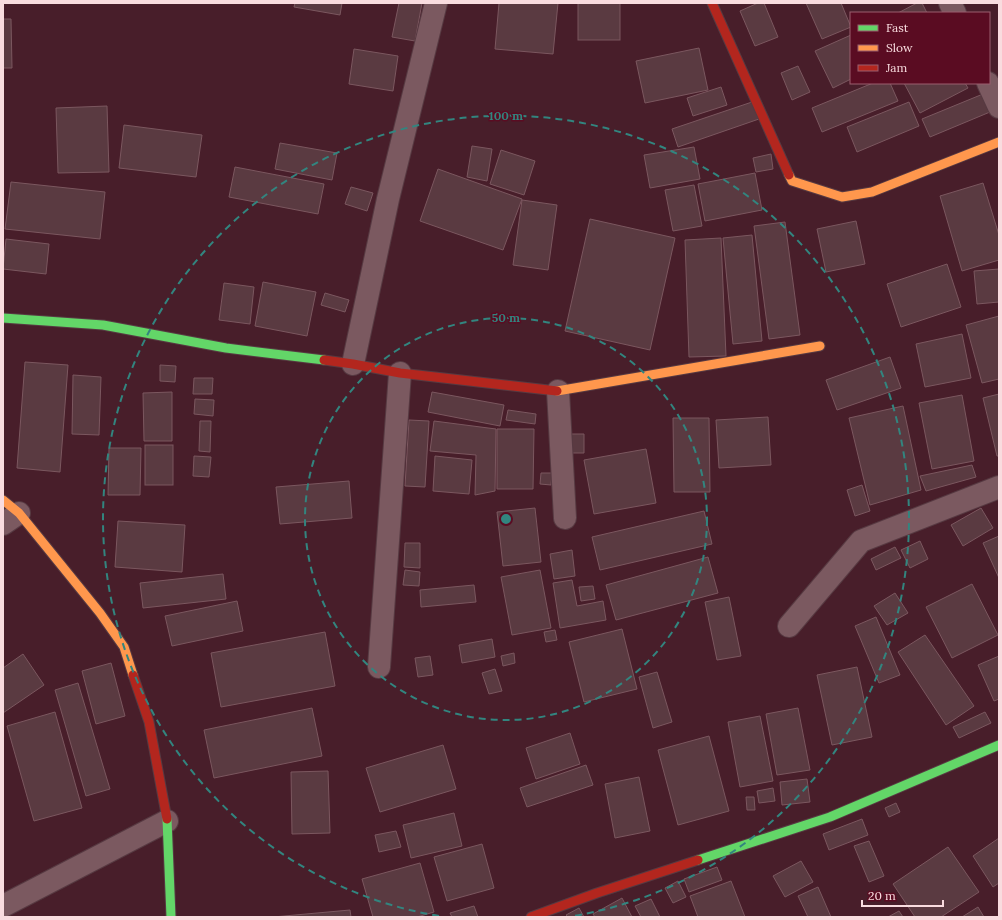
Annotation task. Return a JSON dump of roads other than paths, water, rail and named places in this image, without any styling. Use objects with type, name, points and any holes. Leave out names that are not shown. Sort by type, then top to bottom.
[{"type":"street","points":[[353,364],[388,198],[436,3]]},
{"type":"street","points":[[712,3],[792,181],[842,196],[872,192],[999,142]]},
{"type":"street","points":[[950,3],[954,12]]},
{"type":"street","points":[[988,84],[999,107]]},
{"type":"street","points":[[3,318],[103,325],[226,348],[353,364],[400,373],[558,390],[820,346]]},
{"type":"street","points":[[379,667],[400,373]]},
{"type":"street","points":[[558,390],[566,518]]},
{"type":"street","points":[[789,626],[861,541],[999,487]]},
{"type":"street","points":[[8,513],[100,613],[124,647],[149,722],[167,821],[171,917]]},
{"type":"street","points":[[531,917],[597,893],[830,817],[999,745]]},
{"type":"street","points":[[3,906],[167,821]]}]
